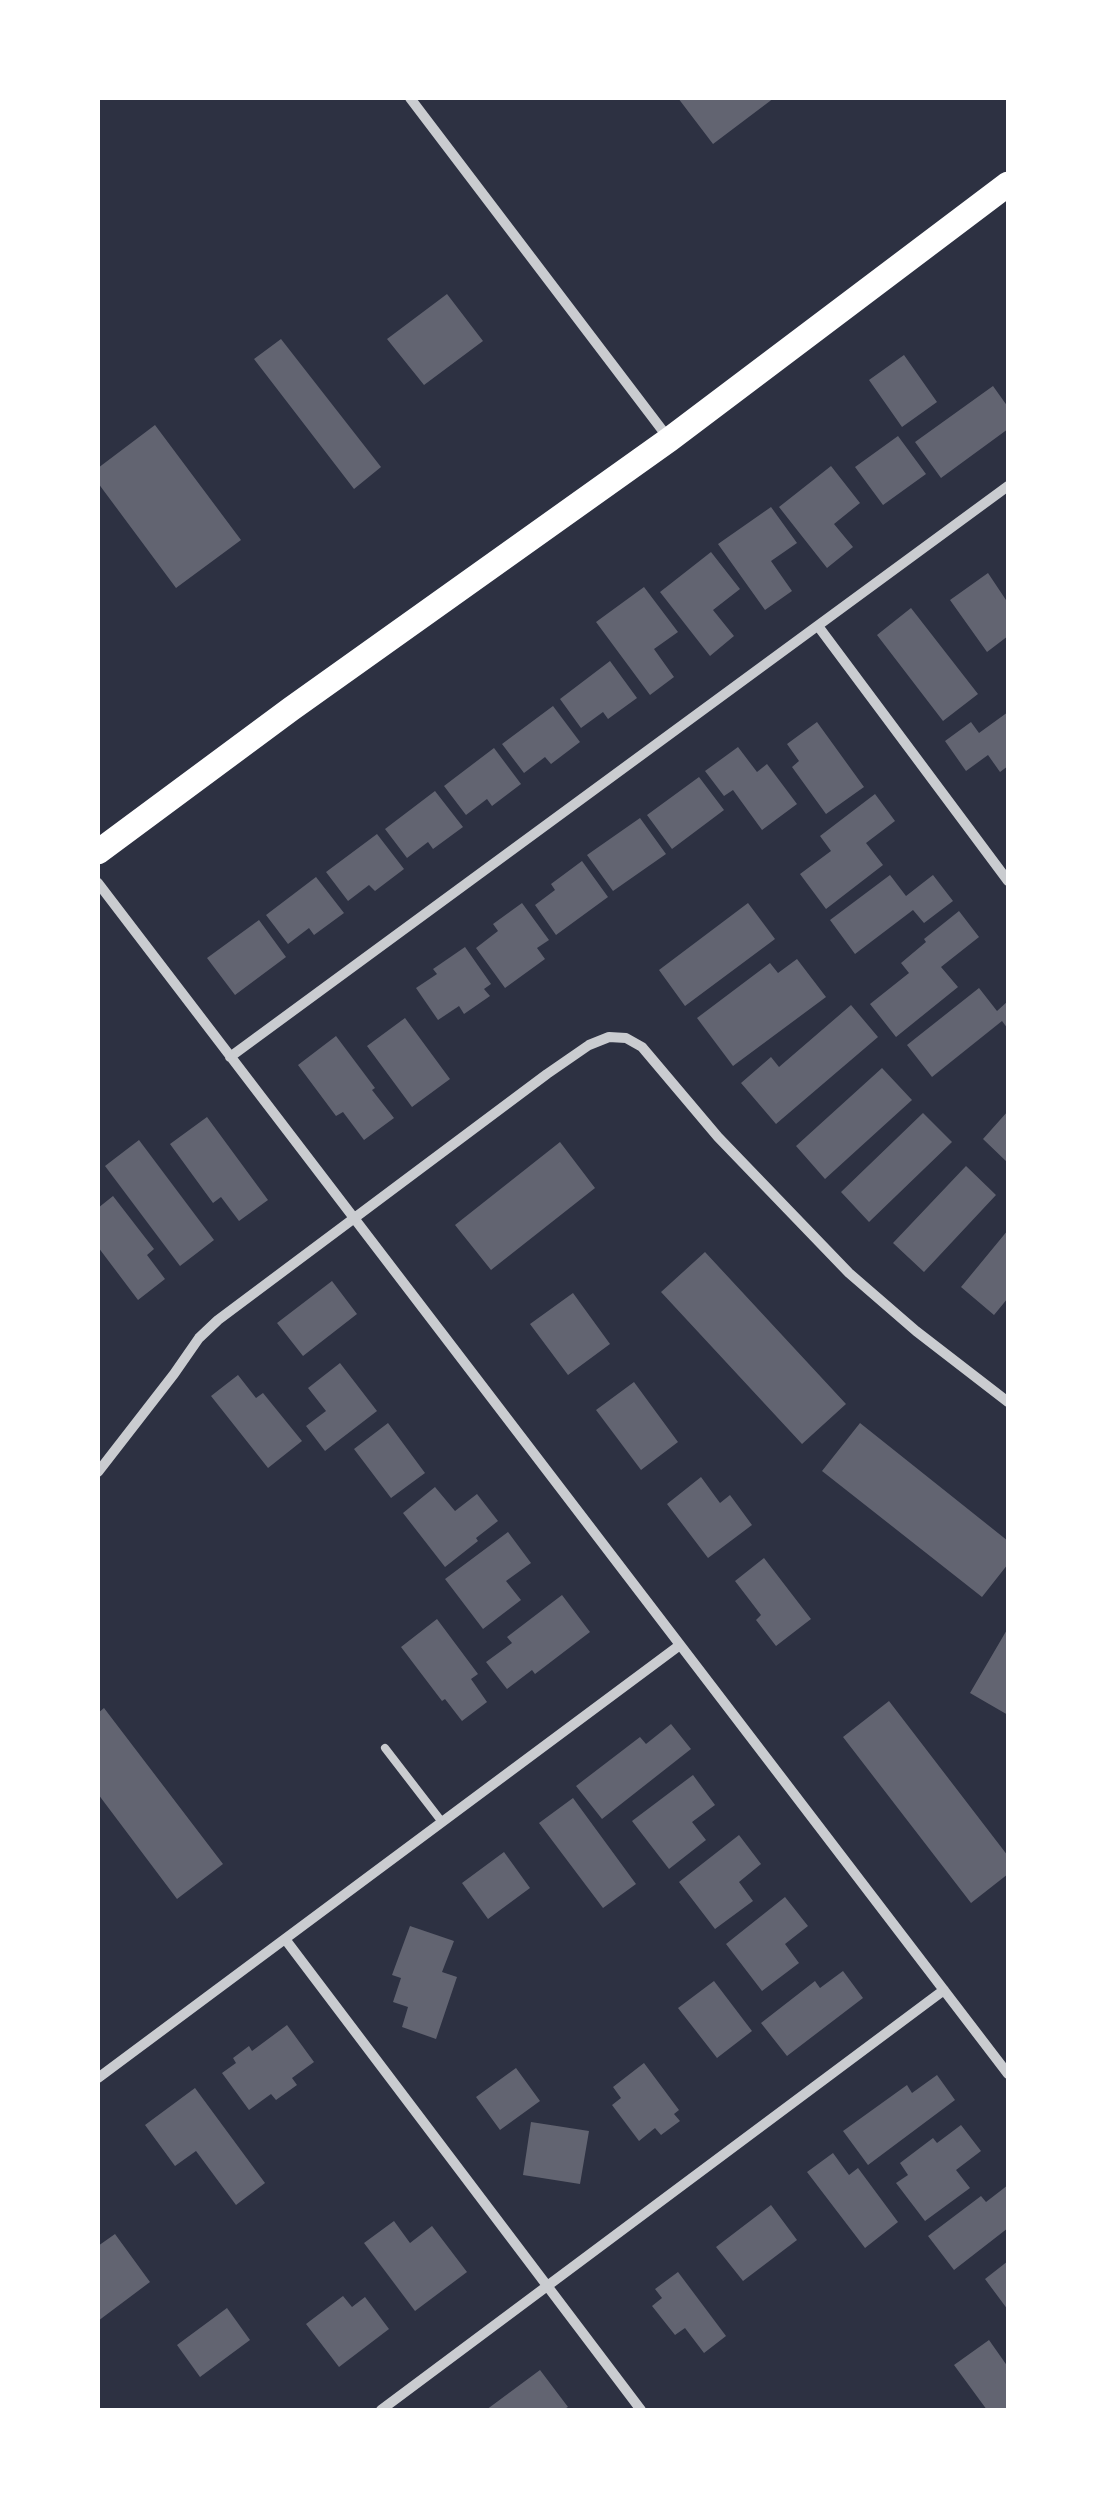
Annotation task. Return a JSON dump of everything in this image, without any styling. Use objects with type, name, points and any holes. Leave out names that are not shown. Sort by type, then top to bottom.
[{"type":"main road","points":[[98,852],[258,732],[670,440],[1008,184]]},
{"type":"street","points":[[410,98],[670,440]]},
{"type":"street","points":[[230,1057],[1008,486]]},
{"type":"street","points":[[818,626],[1008,881]]},
{"type":"street","points":[[98,883],[1008,2074]]},
{"type":"street","points":[[98,1472],[198,1338],[218,1320],[569,1059],[608,1036],[626,1038],[642,1047],[718,1137],[849,1272],[916,1332],[1008,1402]]},
{"type":"street","points":[[98,2078],[680,1644]]},
{"type":"street","points":[[286,1939],[641,2410]]},
{"type":"street","points":[[381,2410],[944,1990]]},
{"type":"lane","points":[[385,1748],[442,1822]]},
{"type":"building","points":[[678,98],[774,98],[713,144]]},
{"type":"building","points":[[447,294],[483,341],[424,385],[387,339]]},
{"type":"building","points":[[281,339],[381,467],[354,489],[254,359]]},
{"type":"building","points":[[904,355],[937,402],[902,427],[869,380]]},
{"type":"building","points":[[993,386],[1008,407],[1008,429],[941,478],[915,442]]},
{"type":"building","points":[[155,425],[241,540],[176,588],[98,483],[98,468]]},
{"type":"building","points":[[898,436],[926,474],[883,505],[855,467]]},
{"type":"building","points":[[831,466],[860,503],[834,524],[853,547],[827,568],[779,507]]},
{"type":"building","points":[[771,507],[797,543],[771,561],[792,591],[765,610],[718,544]]},
{"type":"building","points":[[711,552],[740,589],[713,610],[734,636],[710,656],[660,592]]},
{"type":"building","points":[[988,573],[1008,603],[1008,636],[987,652],[950,600]]},
{"type":"building","points":[[644,587],[678,632],[654,649],[674,677],[650,695],[596,622]]},
{"type":"building","points":[[911,608],[978,694],[943,721],[877,635]]},
{"type":"building","points":[[610,661],[637,698],[608,719],[603,712],[581,728],[560,699]]},
{"type":"building","points":[[553,706],[580,742],[551,764],[545,757],[524,773],[502,744]]},
{"type":"building","points":[[1008,712],[1008,766],[1000,772],[988,755],[966,771],[945,741],[971,722],[979,733]]},
{"type":"building","points":[[817,722],[864,787],[826,814],[792,767],[799,761],[787,744]]},
{"type":"building","points":[[738,747],[757,772],[767,764],[797,804],[762,830],[733,790],[724,796],[705,771]]},
{"type":"building","points":[[494,748],[521,784],[492,806],[487,799],[466,815],[444,786]]},
{"type":"building","points":[[699,777],[724,810],[672,849],[647,815]]},
{"type":"building","points":[[435,791],[463,827],[433,849],[428,842],[407,858],[385,829]]},
{"type":"building","points":[[875,794],[895,821],[866,843],[883,865],[826,909],[800,874],[831,851],[820,836]]},
{"type":"building","points":[[640,818],[666,854],[613,891],[587,855]]},
{"type":"building","points":[[377,834],[404,869],[375,891],[369,885],[348,901],[326,872]]},
{"type":"building","points":[[582,861],[608,897],[556,935],[535,905],[555,890],[551,884]]},
{"type":"building","points":[[890,875],[906,896],[933,875],[953,901],[924,923],[913,910],[855,954],[830,920]]},
{"type":"building","points":[[316,877],[344,913],[314,935],[309,928],[288,944],[266,915]]},
{"type":"building","points":[[522,903],[549,940],[537,948],[545,959],[505,988],[476,948],[498,931],[493,924]]},
{"type":"building","points":[[748,903],[775,939],[685,1006],[659,970]]},
{"type":"building","points":[[959,911],[979,937],[941,967],[958,987],[896,1037],[870,1004],[909,973],[901,963]]},
{"type":"building","points":[[259,920],[286,957],[235,995],[207,958]]},
{"type":"building","points":[[465,947],[491,984],[484,989],[490,996],[464,1014],[459,1006],[438,1020],[416,988],[437,974],[433,969]]},
{"type":"building","points":[[797,959],[826,997],[733,1066],[697,1018],[770,963],[778,973]]},
{"type":"building","points":[[979,988],[997,1011],[1008,1001],[1008,1029],[1002,1021],[932,1077],[907,1045]]},
{"type":"building","points":[[851,1005],[878,1037],[776,1124],[741,1083],[771,1057],[779,1067]]},
{"type":"building","points":[[405,1018],[450,1079],[412,1107],[367,1046]]},
{"type":"building","points":[[336,1036],[394,1118],[364,1140],[343,1112],[336,1116],[298,1065]]},
{"type":"building","points":[[882,1068],[912,1100],[825,1179],[796,1146]]},
{"type":"building","points":[[1008,1111],[1008,1163],[983,1139]]},
{"type":"building","points":[[923,1113],[952,1142],[869,1222],[841,1192]]},
{"type":"building","points":[[207,1117],[268,1200],[239,1221],[221,1197],[213,1203],[170,1144]]},
{"type":"building","points":[[139,1140],[214,1240],[180,1266],[105,1166]]},
{"type":"building","points":[[560,1142],[595,1188],[491,1270],[455,1225]]},
{"type":"building","points":[[966,1166],[996,1195],[924,1272],[893,1243]]},
{"type":"building","points":[[113,1196],[154,1249],[147,1255],[165,1279],[138,1300],[98,1247],[98,1208]]},
{"type":"building","points":[[1008,1230],[1008,1298],[994,1315],[961,1287]]},
{"type":"building","points":[[705,1252],[846,1404],[802,1444],[661,1292]]},
{"type":"building","points":[[332,1281],[357,1314],[303,1356],[277,1323]]},
{"type":"building","points":[[573,1293],[610,1344],[568,1375],[530,1324]]},
{"type":"building","points":[[340,1363],[377,1411],[325,1451],[306,1426],[326,1411],[308,1388]]},
{"type":"building","points":[[238,1375],[256,1398],[263,1393],[302,1441],[268,1468],[211,1396]]},
{"type":"building","points":[[634,1382],[678,1442],[641,1470],[596,1410]]},
{"type":"building","points":[[388,1423],[425,1473],[391,1498],[354,1449]]},
{"type":"building","points":[[860,1423],[1008,1541],[1008,1564],[982,1597],[822,1471]]},
{"type":"building","points":[[701,1477],[720,1503],[730,1495],[752,1525],[708,1558],[667,1504]]},
{"type":"building","points":[[435,1487],[455,1511],[477,1494],[498,1521],[445,1567],[403,1513]]},
{"type":"building","points":[[508,1532],[531,1563],[506,1581],[521,1600],[483,1629],[445,1579]]},
{"type":"building","points":[[764,1558],[811,1619],[776,1646],[756,1620],[761,1615],[735,1581]]},
{"type":"building","points":[[562,1595],[590,1632],[535,1674],[532,1670],[507,1689],[486,1662],[512,1643],[507,1637]]},
{"type":"building","points":[[437,1619],[478,1674],[471,1679],[487,1702],[462,1721],[401,1647]]},
{"type":"building","points":[[1008,1628],[1008,1715],[970,1693]]},
{"type":"building","points":[[889,1701],[1008,1856],[1008,1874],[971,1903],[843,1737]]},
{"type":"building","points":[[104,1708],[223,1864],[177,1899],[98,1794],[98,1713]]},
{"type":"building","points":[[671,1724],[691,1749],[602,1819],[576,1786],[640,1737],[646,1744]]},
{"type":"building","points":[[693,1775],[715,1805],[692,1822],[706,1840],[669,1869],[632,1821]]},
{"type":"building","points":[[573,1798],[636,1884],[603,1908],[539,1823]]},
{"type":"building","points":[[739,1835],[761,1864],[739,1882],[753,1901],[715,1929],[679,1882]]},
{"type":"building","points":[[504,1852],[530,1888],[488,1919],[462,1883]]},
{"type":"building","points":[[785,1897],[808,1926],[785,1944],[799,1963],[762,1991],[726,1944]]},
{"type":"building","points":[[410,1926],[454,1941],[442,1972],[457,1977],[436,2039],[402,2027],[408,2007],[393,2002],[401,1978],[392,1975]]},
{"type":"building","points":[[843,1971],[863,1998],[787,2056],[761,2023],[815,1981],[820,1988]]},
{"type":"building","points":[[714,1981],[752,2031],[717,2058],[678,2008]]},
{"type":"building","points":[[287,2025],[314,2062],[292,2078],[297,2085],[276,2100],[271,2094],[249,2110],[222,2073],[249,2046],[252,2051]]},
{"type":"building","points":[[644,2063],[679,2110],[674,2114],[680,2121],[661,2135],[655,2128],[639,2141],[612,2105],[621,2098],[613,2087]]},
{"type":"building","points":[[516,2068],[540,2101],[500,2130],[476,2097]]},
{"type":"building","points":[[937,2075],[955,2100],[868,2165],[843,2131],[907,2085],[912,2093]]},
{"type":"building","points":[[195,2088],[265,2183],[236,2205],[196,2151],[175,2166],[145,2125]]},
{"type":"building","points":[[531,2122],[589,2131],[580,2184],[523,2175]]},
{"type":"building","points":[[961,2125],[981,2151],[956,2170],[970,2188],[925,2221],[896,2183],[908,2175],[900,2163],[933,2138],[937,2143]]},
{"type":"building","points":[[833,2153],[849,2175],[858,2168],[898,2222],[865,2248],[807,2172]]},
{"type":"building","points":[[1008,2185],[1008,2228],[954,2270],[928,2236],[981,2196],[986,2202]]},
{"type":"building","points":[[771,2205],[797,2240],[743,2281],[716,2247]]},
{"type":"building","points":[[394,2221],[410,2243],[432,2226],[467,2272],[415,2311],[364,2243]]},
{"type":"building","points":[[115,2234],[150,2282],[98,2321],[98,2246]]},
{"type":"building","points":[[1008,2261],[1008,2310],[985,2279]]},
{"type":"building","points":[[678,2272],[726,2336],[704,2353],[685,2328],[675,2335],[652,2306],[662,2298],[655,2289]]},
{"type":"building","points":[[343,2296],[352,2307],[365,2297],[389,2329],[339,2367],[306,2324]]},
{"type":"building","points":[[227,2308],[250,2340],[200,2377],[177,2345]]},
{"type":"building","points":[[989,2340],[1008,2367],[1008,2410],[987,2410],[954,2365]]},
{"type":"building","points":[[540,2370],[568,2407],[486,2410]]}]
